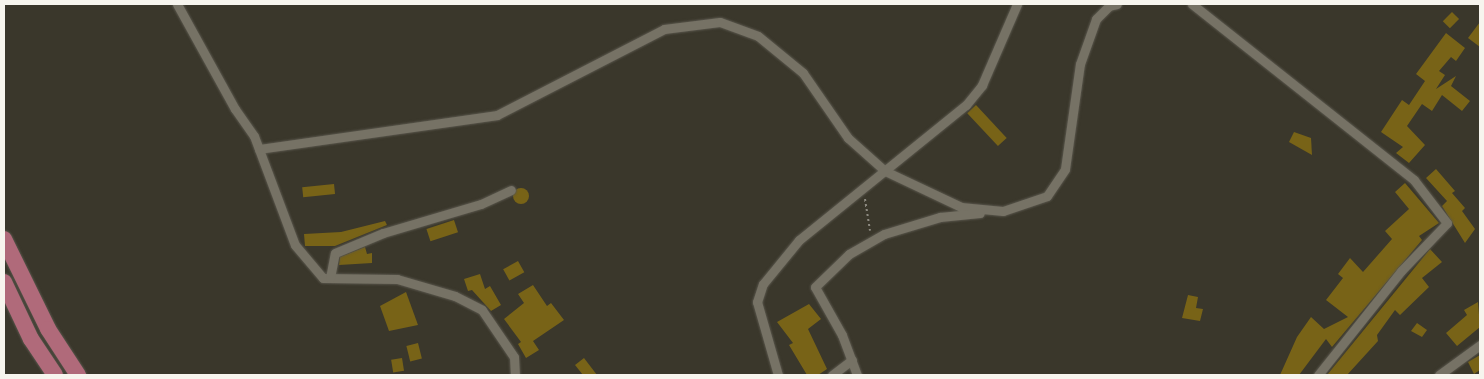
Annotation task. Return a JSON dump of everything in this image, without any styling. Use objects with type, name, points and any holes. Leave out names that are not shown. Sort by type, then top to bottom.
[{"type":"highway","points":[[4,239],[48,329],[78,375]]},
{"type":"highway","points":[[4,282],[31,339],[55,375]]},
{"type":"street","points":[[177,4],[259,149],[295,245],[323,278],[397,279],[455,296],[482,310],[514,357],[515,375]]},
{"type":"street","points":[[780,374],[758,302],[763,284],[799,240],[966,105],[982,85],[1016,4]]},
{"type":"street","points":[[857,375],[852,360],[815,287],[842,260],[872,241],[940,217],[1003,211],[1047,196],[1065,169],[1080,64],[1096,19],[1109,6],[1117,4]]},
{"type":"street","points":[[1192,4],[1414,180],[1447,223],[1401,271],[1318,375]]},
{"type":"street","points":[[259,149],[497,115],[664,29],[720,22],[758,36],[803,73],[848,138],[885,171],[961,207],[1003,211]]},
{"type":"street","points":[[330,278],[336,253],[383,233],[481,204],[511,190]]},
{"type":"street","points":[[1439,375],[1480,344]]},
{"type":"street","points":[[832,375],[852,360]]},
{"type":"path","points":[[864,188],[872,241]]},
{"type":"building","points":[[1452,12],[1459,19],[1450,28],[1443,21]]},
{"type":"building","points":[[1480,22],[1480,47],[1468,38]]},
{"type":"building","points":[[1446,33],[1465,48],[1456,61],[1451,57],[1439,71],[1445,75],[1436,89],[1456,76],[1451,86],[1470,101],[1462,111],[1442,95],[1432,111],[1422,104],[1407,126],[1425,145],[1409,163],[1396,153],[1403,147],[1381,132],[1402,100],[1409,105],[1425,81],[1416,74]]},
{"type":"building","points":[[976,105],[1007,138],[998,146],[967,113]]},
{"type":"building","points":[[1294,132],[1311,138],[1312,155],[1289,142]]},
{"type":"building","points":[[1436,169],[1455,191],[1452,193],[1465,208],[1462,211],[1475,229],[1465,243],[1442,206],[1447,201],[1426,178]]},
{"type":"building","points":[[1405,183],[1439,223],[1419,236],[1422,240],[1332,347],[1326,339],[1299,375],[1280,375],[1297,337],[1311,317],[1324,329],[1348,317],[1326,300],[1343,278],[1338,274],[1350,258],[1363,272],[1392,239],[1385,231],[1409,209],[1395,192]]},
{"type":"building","points":[[334,184],[335,194],[303,197],[302,187]]},
{"type":"building","points":[[521,188],[527,190],[529,196],[527,202],[521,204],[515,202],[513,196],[515,190]]},
{"type":"building","points":[[454,220],[458,232],[430,241],[426,229]]},
{"type":"building","points":[[385,221],[387,225],[335,246],[305,246],[304,234],[341,232]]},
{"type":"building","points":[[365,247],[367,254],[372,253],[372,263],[339,265],[340,257]]},
{"type":"building","points":[[1430,249],[1442,262],[1422,278],[1429,287],[1400,315],[1395,310],[1377,335],[1378,341],[1347,375],[1327,375]]},
{"type":"building","points":[[518,261],[524,272],[509,281],[503,269]]},
{"type":"building","points":[[480,274],[485,289],[490,286],[501,305],[491,311],[472,290],[468,291],[464,279]]},
{"type":"building","points":[[533,285],[547,306],[551,303],[564,320],[533,341],[539,350],[526,358],[518,344],[521,342],[504,319],[524,303],[518,294]]},
{"type":"building","points":[[406,292],[418,325],[389,331],[380,306]]},
{"type":"building","points":[[1188,295],[1198,297],[1196,308],[1203,309],[1200,321],[1182,318]]},
{"type":"building","points":[[1478,302],[1480,327],[1457,346],[1446,333],[1467,315],[1464,310]]},
{"type":"building","points":[[809,304],[821,319],[808,329],[827,369],[818,375],[807,375],[789,345],[793,343],[777,322]]},
{"type":"building","points":[[1417,323],[1427,330],[1422,337],[1411,331]]},
{"type":"building","points":[[418,343],[422,359],[410,361],[406,346]]},
{"type":"building","points":[[1480,355],[1480,370],[1474,374],[1468,362]]},
{"type":"building","points":[[402,358],[404,371],[393,373],[391,360]]},
{"type":"building","points":[[584,358],[597,375],[583,375],[575,365]]}]
